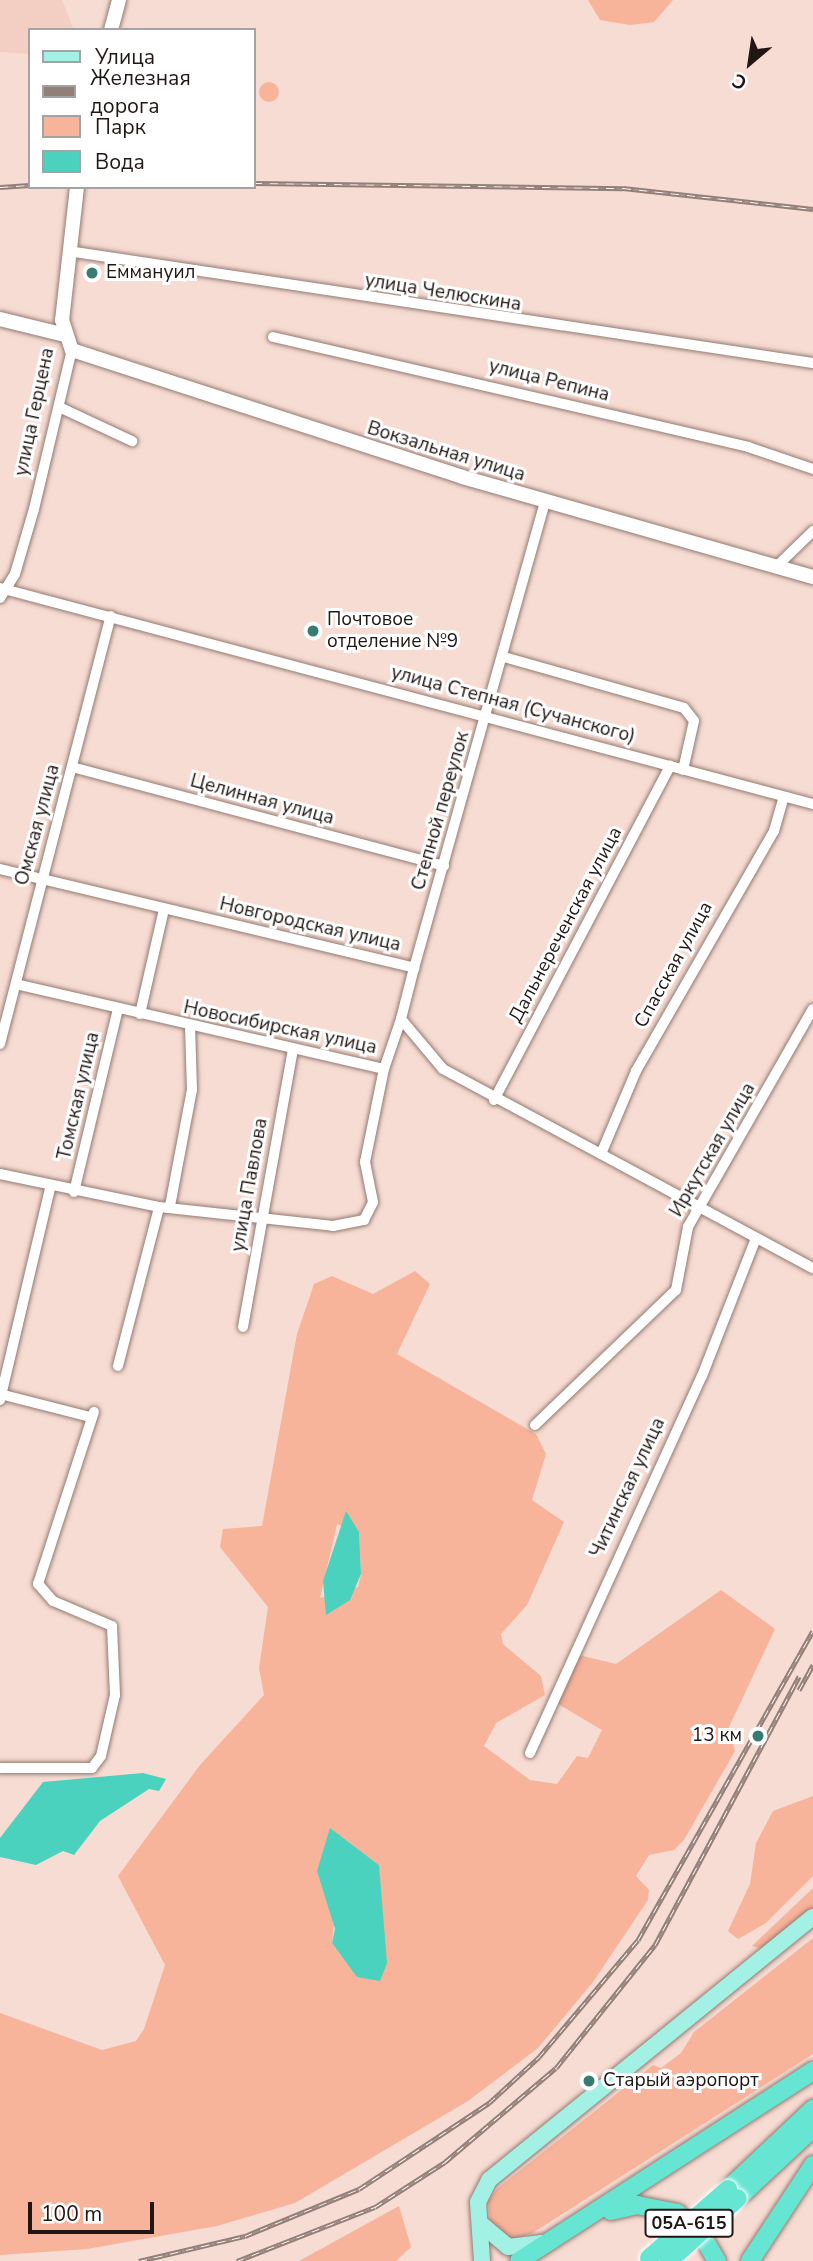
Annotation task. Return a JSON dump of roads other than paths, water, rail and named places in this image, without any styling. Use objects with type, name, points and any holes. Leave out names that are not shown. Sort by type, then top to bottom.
[{"type":"highway","points":[[519,2261],[588,2220],[813,2071]]},
{"type":"highway","name":"05А-615","points":[[670,2261],[813,2109]]},
{"type":"highway","name":"05А-615","points":[[647,2260],[813,2128]]},
{"type":"highway","points":[[750,2261],[813,2165]]},
{"type":"highway","points":[[588,2220],[623,2207],[664,2208],[699,2230],[717,2261]]},
{"type":"main road","points":[[112,28],[119,0]]},
{"type":"main road","name":"улица Герцена","points":[[72,350],[65,335],[68,251],[77,189]]},
{"type":"main road","points":[[0,319],[65,335]]},
{"type":"main road","name":"Вокзальная улица","points":[[72,350],[545,503],[813,577]]},
{"type":"main road","points":[[482,2261],[479,2196],[489,2179],[813,1917]]},
{"type":"main road","points":[[480,2221],[508,2247],[555,2240]]},
{"type":"street","name":"улица Челюскина","points":[[68,251],[813,363]]},
{"type":"street","name":"улица Репина","points":[[273,337],[748,447],[813,469]]},
{"type":"street","name":"улица Герцена","points":[[2,592],[59,407],[72,350]]},
{"type":"street","points":[[59,407],[132,441]]},
{"type":"street","name":"Степной переулок","points":[[414,968],[504,657],[545,503]]},
{"type":"street","points":[[776,567],[813,531]]},
{"type":"street","name":"улица Степная (Сучанского)","points":[[2,592],[111,616],[486,713],[813,804]]},
{"type":"street","name":"Омская улица","points":[[0,1044],[111,616]]},
{"type":"street","points":[[504,657],[684,708],[694,721],[683,770]]},
{"type":"street","name":"Дальнереченская улица","points":[[494,1100],[670,766]]},
{"type":"street","name":"Целинная улица","points":[[72,767],[444,866]]},
{"type":"street","name":"Спасская улица","points":[[601,1154],[636,1071],[774,831],[784,797]]},
{"type":"street","name":"Новгородская улица","points":[[0,869],[414,968],[384,1069]]},
{"type":"street","points":[[140,1014],[164,909]]},
{"type":"street","name":"Новосибирская улица","points":[[17,984],[190,1027],[384,1069],[368,1130],[365,1162],[373,1202],[364,1220],[333,1226],[262,1218]]},
{"type":"street","name":"Томская улица","points":[[75,1192],[118,1009]]},
{"type":"street","name":"Иркутская улица","points":[[535,1425],[669,1300],[699,1207],[813,1009]]},
{"type":"street","points":[[401,1019],[443,1069],[494,1100],[810,1266],[813,1254]]},
{"type":"street","points":[[118,1366],[164,1206],[192,1090],[190,1027]]},
{"type":"street","name":"улица Павлова","points":[[243,1327],[293,1049]]},
{"type":"street","points":[[0,1174],[50,1188],[262,1218]]},
{"type":"street","points":[[0,1768],[92,1768],[101,1756],[115,1695],[112,1626],[53,1601],[38,1584],[92,1415],[0,1396],[50,1188]]},
{"type":"street","name":"Читинская улица","points":[[530,1754],[702,1376],[757,1238]]},
{"type":"water","points":[[346,1511],[359,1532],[361,1574],[350,1600],[326,1615],[323,1581]]},
{"type":"water","points":[[143,1773],[166,1779],[159,1791],[149,1789],[100,1821],[74,1855],[63,1851],[36,1865],[0,1857],[0,1838],[43,1782]]},
{"type":"water","points":[[330,1828],[379,1865],[387,1963],[380,1981],[357,1977],[332,1943],[335,1929],[317,1871]]},
{"type":"railway","points":[[256,183],[623,188],[813,209]]},
{"type":"railway","points":[[0,187],[28,185]]},
{"type":"railway","points":[[139,2261],[245,2236],[359,2189],[489,2103],[539,2057],[638,1940],[813,1631]]},
{"type":"railway","points":[[799,1690],[813,1665]]},
{"type":"railway","points":[[237,2261],[375,2207],[445,2162],[556,2068],[655,1945],[799,1676]]},
{"type":"place","name":"Еммануил","points":[[92,273]]},
{"type":"place","name":"Почтовое отделение №9","points":[[313,631]]},
{"type":"place","name":"13 км","points":[[758,1736]]},
{"type":"place","name":"Старый аэропорт","points":[[589,2081]]}]
